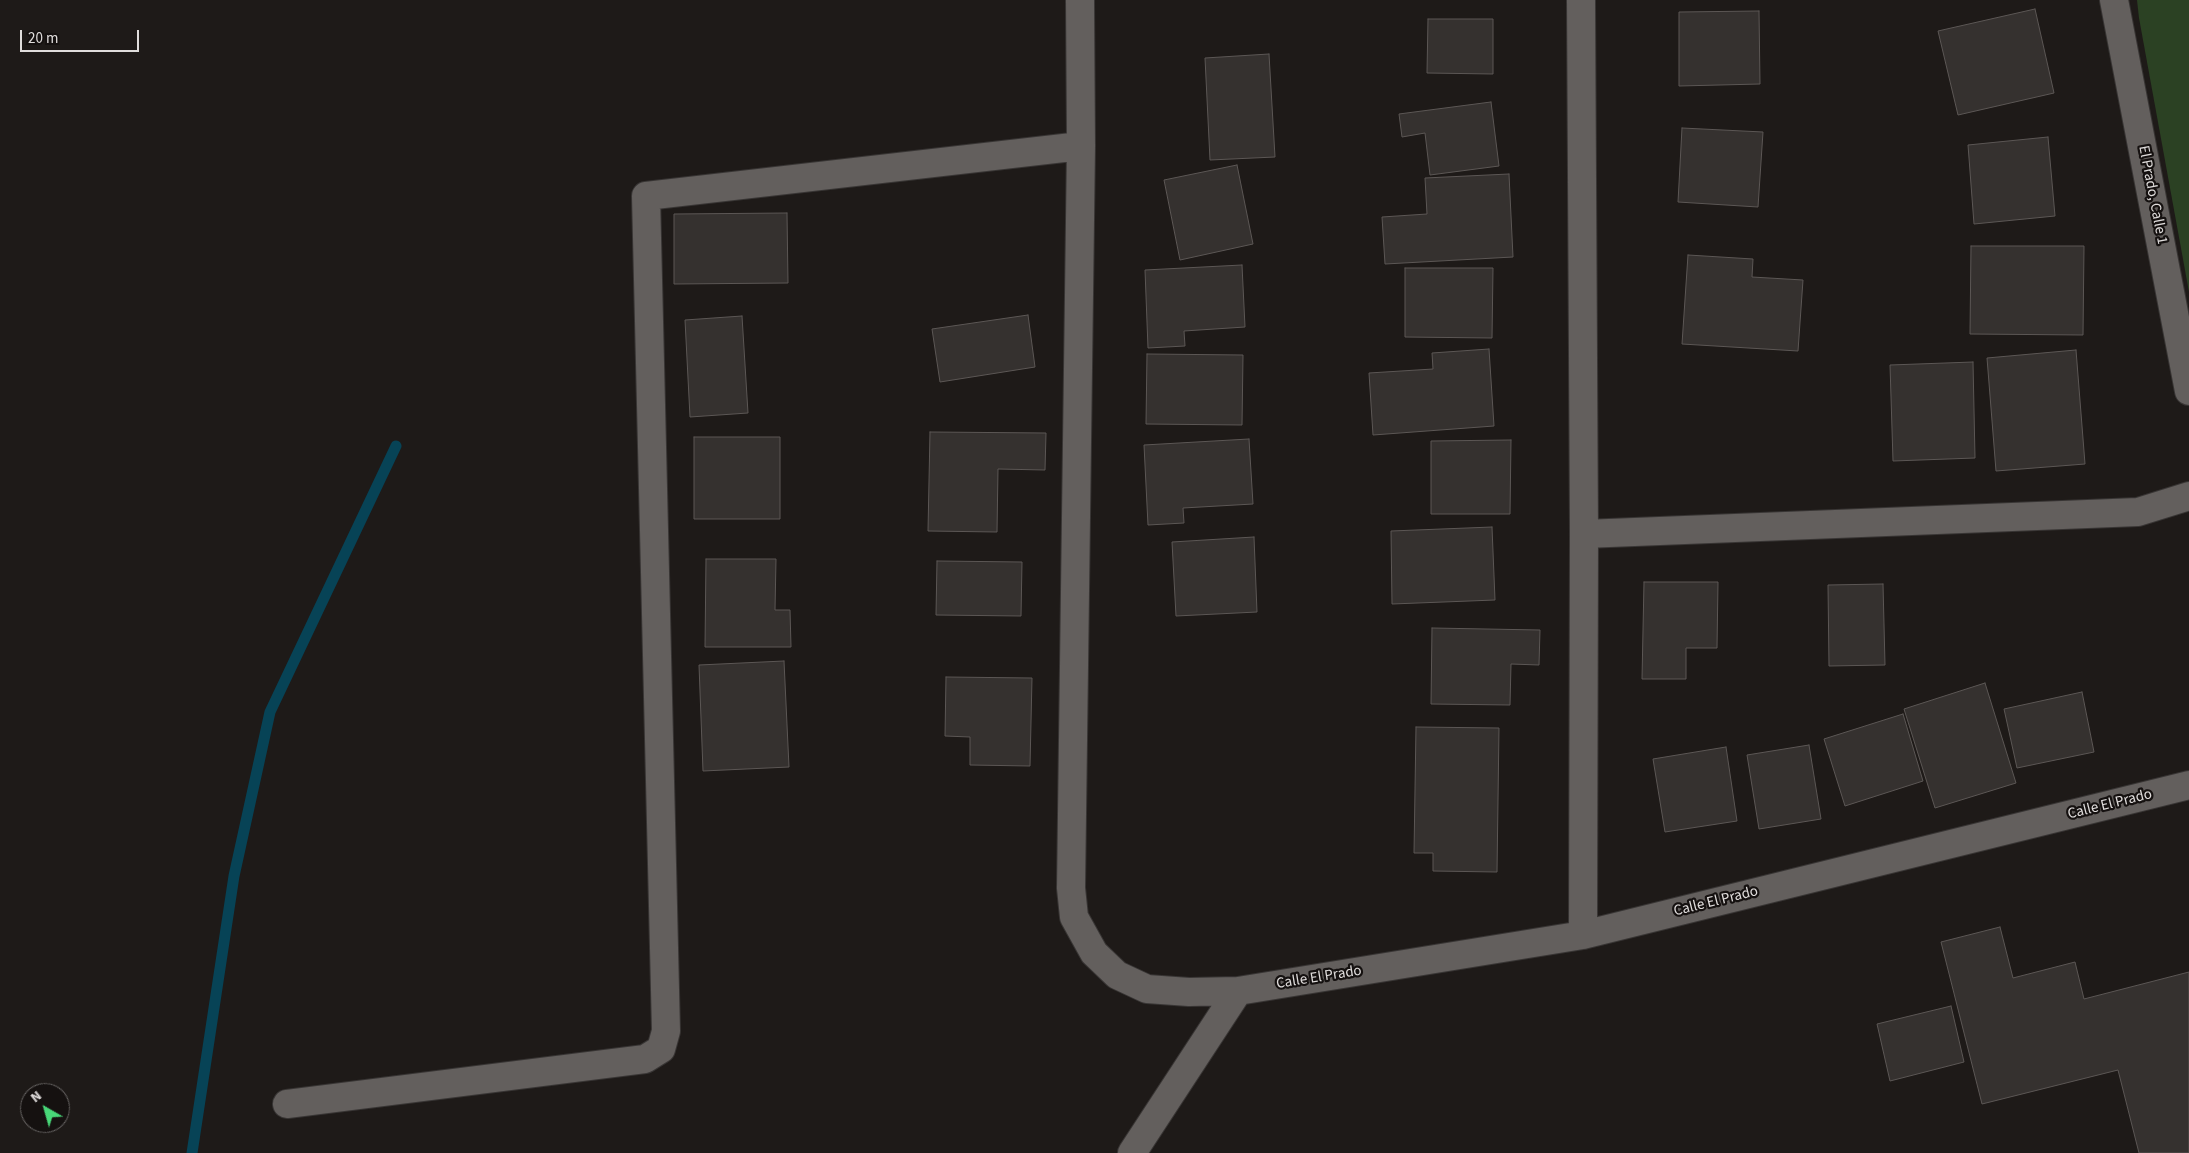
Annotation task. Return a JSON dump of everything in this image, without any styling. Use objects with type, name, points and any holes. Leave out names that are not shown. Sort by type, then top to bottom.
[{"type":"street","name":"Calle El Prado","points":[[1080,0],[1081,146],[1071,880],[1074,917],[1094,953],[1118,975],[1147,989],[1188,992],[1238,991],[1583,936],[2189,785]]},
{"type":"street","points":[[1581,0],[1584,534],[1583,936]]},
{"type":"street","name":"El Prado, Calle 1","points":[[2114,0],[2189,391]]},
{"type":"street","points":[[287,1104],[645,1059],[661,1049],[666,1031],[646,196],[1081,146]]},
{"type":"street","points":[[1584,534],[2138,512],[2189,496]]},
{"type":"street","points":[[1132,1153],[1238,991]]},
{"type":"green space","points":[[2137,0],[2189,0],[2189,292],[2139,18]]},
{"type":"building","points":[[2035,9],[2054,93],[1958,115],[1938,31]]},
{"type":"building","points":[[1759,11],[1760,84],[1679,86],[1679,12]]},
{"type":"building","points":[[1428,19],[1493,19],[1493,74],[1427,73]]},
{"type":"building","points":[[1269,54],[1275,157],[1210,160],[1205,58]]},
{"type":"building","points":[[1491,102],[1499,166],[1430,175],[1425,133],[1402,137],[1399,114]]},
{"type":"building","points":[[1682,128],[1763,132],[1758,207],[1678,202]]},
{"type":"building","points":[[2048,137],[2055,216],[1974,224],[1968,145]]},
{"type":"building","points":[[1237,165],[1253,244],[1180,260],[1164,180]]},
{"type":"building","points":[[1509,174],[1513,257],[1385,264],[1382,217],[1427,214],[1425,178]]},
{"type":"building","points":[[787,213],[788,283],[674,284],[674,214]]},
{"type":"building","points":[[1971,246],[2084,246],[2083,335],[1970,334]]},
{"type":"building","points":[[1688,255],[1753,259],[1752,277],[1803,280],[1798,351],[1682,344]]},
{"type":"building","points":[[1242,265],[1245,327],[1184,331],[1185,346],[1148,348],[1145,270]]},
{"type":"building","points":[[1405,268],[1493,268],[1492,338],[1405,337]]},
{"type":"building","points":[[1028,315],[1035,367],[940,382],[932,329]]},
{"type":"building","points":[[742,316],[748,413],[690,417],[685,320]]},
{"type":"building","points":[[1489,349],[1494,426],[1373,435],[1369,373],[1433,369],[1432,353]]},
{"type":"building","points":[[2076,350],[2085,464],[1996,471],[1987,358]]},
{"type":"building","points":[[1147,354],[1243,355],[1242,425],[1146,424]]},
{"type":"building","points":[[1973,362],[1975,458],[1893,461],[1890,365]]},
{"type":"building","points":[[930,432],[1046,433],[1045,470],[998,469],[997,532],[928,531]]},
{"type":"building","points":[[694,437],[780,437],[780,519],[694,519]]},
{"type":"building","points":[[1249,439],[1253,504],[1183,508],[1184,523],[1148,525],[1144,445]]},
{"type":"building","points":[[1511,440],[1510,514],[1431,514],[1431,441]]},
{"type":"building","points":[[1492,527],[1495,600],[1392,604],[1391,531]]},
{"type":"building","points":[[1254,537],[1257,612],[1176,616],[1172,542]]},
{"type":"building","points":[[706,559],[776,559],[775,610],[790,610],[791,647],[705,647]]},
{"type":"building","points":[[937,561],[1022,562],[1021,616],[936,615]]},
{"type":"building","points":[[1644,582],[1718,582],[1717,648],[1686,648],[1686,679],[1642,679]]},
{"type":"building","points":[[1883,584],[1885,665],[1829,666],[1828,585]]},
{"type":"building","points":[[1432,628],[1540,630],[1539,665],[1511,664],[1510,705],[1431,704]]},
{"type":"building","points":[[784,661],[789,767],[703,771],[699,665]]},
{"type":"building","points":[[946,677],[1032,678],[1030,766],[970,765],[970,737],[945,736]]},
{"type":"building","points":[[1985,683],[2016,783],[1935,808],[1904,709]]},
{"type":"building","points":[[2082,692],[2094,752],[2017,768],[2004,709]]},
{"type":"building","points":[[1903,714],[1923,781],[1845,806],[1824,739]]},
{"type":"building","points":[[1416,727],[1499,728],[1497,872],[1433,871],[1433,853],[1414,853]]},
{"type":"building","points":[[1809,745],[1821,819],[1759,829],[1747,755]]},
{"type":"building","points":[[1726,747],[1737,821],[1665,832],[1653,759]]},
{"type":"building","points":[[2000,927],[2013,978],[2075,962],[2084,999],[2189,972],[2189,1153],[2139,1153],[2118,1070],[1982,1104],[1941,942]]},
{"type":"building","points":[[1951,1006],[1964,1062],[1890,1081],[1877,1024]]},
{"type":"waterway","points":[[192,1153],[234,876],[270,712],[396,446]]}]
